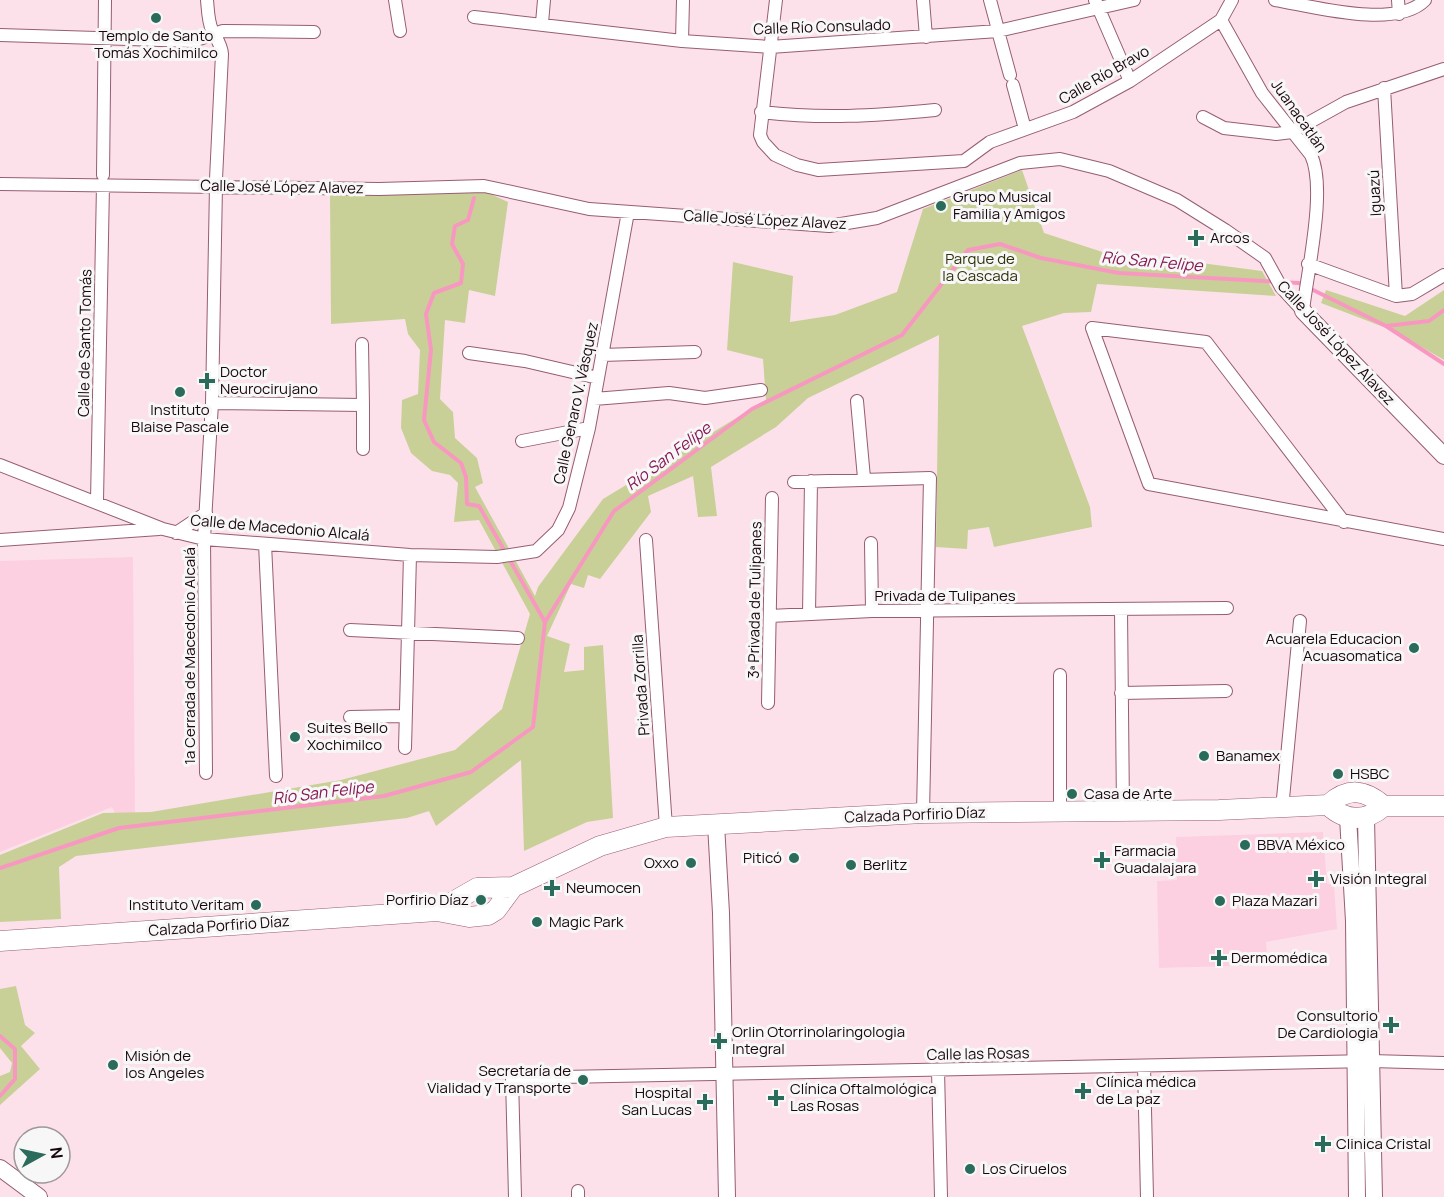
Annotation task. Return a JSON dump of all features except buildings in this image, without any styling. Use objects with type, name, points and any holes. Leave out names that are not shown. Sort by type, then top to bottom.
[{"type":"main road","points":[[1384,806],[1368,794],[1355,791],[1342,794],[1328,805],[1357,818],[1384,806],[1444,806]]},
{"type":"main road","name":"Calzada Porfirio Díaz","points":[[437,910],[477,888],[513,887],[600,846],[666,827],[923,813],[1282,809],[1328,805]]},
{"type":"main road","name":"Calzada Porfirio Díaz","points":[[0,941],[437,910],[469,917],[488,915],[496,910],[513,887]]},
{"type":"street","name":"Calle de Santo Tomás","points":[[97,501],[105,0]]},
{"type":"street","name":"1a Cerrada de Macedonio Alcalá","points":[[206,773],[204,539],[212,403],[216,182],[222,54],[220,41],[213,32],[208,17],[207,0]]},
{"type":"street","points":[[395,0],[400,31]]},
{"type":"street","points":[[542,23],[544,0]]},
{"type":"street","points":[[682,41],[683,0]]},
{"type":"street","points":[[776,0],[760,135],[775,155],[797,165],[818,170],[964,161],[974,181]]},
{"type":"street","points":[[923,0],[926,38]]},
{"type":"street","points":[[990,0],[1025,129]]},
{"type":"street","name":"Calle Río Consulado","points":[[474,17],[542,23],[682,41],[770,47],[926,38],[997,28],[1097,4],[1134,0]]},
{"type":"street","points":[[1221,20],[1232,0]]},
{"type":"street","points":[[1275,0],[1375,15],[1399,14],[1419,6],[1425,0]]},
{"type":"street","points":[[1398,0],[1399,14]]},
{"type":"street","points":[[1097,4],[1130,81]]},
{"type":"street","name":"Calle Río Bravo","points":[[964,161],[990,142],[1083,108],[1130,81],[1221,20]]},
{"type":"street","name":"Juanacatlán","points":[[1221,20],[1262,93],[1315,165],[1318,192],[1303,311]]},
{"type":"street","points":[[0,35],[192,41],[213,32],[314,32]]},
{"type":"street","points":[[1203,117],[1224,128],[1275,134],[1292,132],[1346,102],[1444,69]]},
{"type":"street","name":"Iguazú","points":[[1384,88],[1396,296]]},
{"type":"street","points":[[761,112],[811,118],[864,117],[935,110]]},
{"type":"street","name":"Calle José López Alavez","points":[[0,184],[103,180],[379,189],[484,186],[589,209],[845,225],[877,218],[1030,160],[1060,159],[1109,171],[1177,200],[1264,258],[1281,287],[1444,456]]},
{"type":"street","name":"Calle Genaro V. Vásquez","points":[[497,557],[537,551],[558,530],[569,508],[589,428],[628,212]]},
{"type":"street","points":[[1308,264],[1396,296],[1412,294],[1444,275]]},
{"type":"street","points":[[1344,522],[1206,342],[1092,328],[1149,484],[1344,522],[1444,539]]},
{"type":"street","points":[[362,344],[363,449]]},
{"type":"street","points":[[602,355],[695,352]]},
{"type":"street","points":[[470,353],[525,361],[598,378]]},
{"type":"street","points":[[594,399],[669,393],[705,398],[761,390]]},
{"type":"street","points":[[857,401],[864,478]]},
{"type":"street","points":[[212,403],[363,405]]},
{"type":"street","points":[[522,441],[589,428]]},
{"type":"street","name":"Calle de Macedonio Alcalá","points":[[0,465],[97,501],[163,529],[204,539],[410,555],[497,557]]},
{"type":"street","points":[[794,482],[864,478],[930,478],[923,813]]},
{"type":"street","points":[[809,614],[811,481]]},
{"type":"street","name":"3ª Privada de Tulipanes","points":[[768,703],[772,498]]},
{"type":"street","points":[[176,533],[206,513]]},
{"type":"street","points":[[0,540],[163,529]]},
{"type":"street","name":"Privada Zorrilla","points":[[646,540],[666,827]]},
{"type":"street","points":[[871,543],[872,611]]},
{"type":"street","points":[[265,544],[276,776]]},
{"type":"street","points":[[405,748],[410,555]]},
{"type":"street","name":"Privada de Tulipanes","points":[[770,616],[872,611],[1227,608]]},
{"type":"street","points":[[1121,610],[1123,810]]},
{"type":"street","points":[[1282,809],[1300,621]]},
{"type":"street","points":[[350,630],[518,638]]},
{"type":"street","points":[[1060,675],[1060,812]]},
{"type":"street","points":[[1121,693],[1226,691]]},
{"type":"street","points":[[350,717],[405,717]]},
{"type":"street","points":[[1357,818],[1364,1061],[1374,1197]]},
{"type":"street","points":[[717,824],[728,1197]]},
{"type":"street","points":[[1357,1197],[1364,1061]]},
{"type":"street","name":"Calle las Rosas","points":[[515,1197],[513,1078],[1364,1061],[1444,1063]]},
{"type":"street","points":[[1144,1066],[1147,1197]]},
{"type":"street","points":[[938,1070],[941,1197]]},
{"type":"street","points":[[0,1168],[39,1197]]},
{"type":"shaded area","points":[[133,557],[135,815],[117,817],[112,807],[0,852],[0,561]]},
{"type":"shaded area","points":[[1323,832],[1327,884],[1334,884],[1337,929],[1266,942],[1268,965],[1159,968],[1157,881],[1177,880],[1176,837]]},
{"type":"green space","name":"Parque de la Cascada","points":[[1022,170],[1044,233],[1124,259],[1201,263],[1262,271],[1276,296],[1097,284],[1091,312],[1064,313],[1022,326],[1090,507],[1092,527],[994,547],[989,527],[968,530],[967,549],[936,547],[939,335],[808,398],[776,427],[711,467],[717,516],[698,517],[693,476],[648,496],[651,512],[600,579],[588,575],[584,588],[571,584],[547,636],[570,644],[564,672],[584,670],[584,647],[603,645],[613,818],[587,822],[524,851],[521,760],[436,826],[429,811],[407,818],[76,856],[59,867],[61,919],[0,922],[0,855],[103,813],[151,812],[341,780],[455,750],[502,709],[530,614],[479,520],[454,522],[458,483],[450,475],[432,471],[411,453],[401,428],[402,400],[418,394],[420,350],[408,334],[405,319],[331,324],[330,196],[475,187],[508,202],[495,296],[469,290],[465,323],[445,320],[440,399],[453,412],[455,438],[477,458],[483,483],[475,487],[535,596],[538,587],[603,499],[766,400],[763,359],[727,350],[733,262],[793,276],[790,322],[835,315],[897,292],[923,209]]},
{"type":"green space","points":[[1326,290],[1405,316],[1444,290],[1444,360],[1394,331],[1321,303]]},
{"type":"green space","points":[[16,986],[25,1025],[35,1033],[21,1046],[40,1069],[0,1105],[0,1076],[10,1072],[12,1063],[0,1048],[0,989]]},
{"type":"waterway","points":[[474,198],[468,220],[455,226],[452,244],[463,264],[461,283],[434,293],[426,314],[431,350],[424,420],[434,442],[461,463],[466,477],[467,504],[479,506],[545,622]]},
{"type":"waterway","name":"Río San Felipe","points":[[0,868],[119,828],[384,796],[471,772],[533,727],[545,622],[614,511],[752,409],[902,335],[968,250],[1000,244],[1041,258],[1119,273],[1299,283],[1386,326],[1444,364]]},
{"type":"waterway","points":[[1386,326],[1429,321],[1444,310]]},
{"type":"waterway","name":"Río San Felipe","points":[[0,1036],[15,1049],[15,1079],[0,1096]]},
{"type":"place","name":"Templo de Santo Tomás Xochimilco","points":[[156,18]]},
{"type":"place","name":"Grupo Musical Familia y Amigos","points":[[941,206]]},
{"type":"place","name":"Arcos","points":[[1196,238]]},
{"type":"place","name":"Doctor Neurocirujano","points":[[207,381]]},
{"type":"place","name":"Instituto Blaise Pascale","points":[[180,392]]},
{"type":"place","name":"Acuarela Educacion Acuasomatica","points":[[1414,648]]},
{"type":"place","name":"Suites Bello Xochimilco","points":[[295,737]]},
{"type":"place","name":"Banamex","points":[[1204,756]]},
{"type":"place","name":"HSBC","points":[[1338,774]]},
{"type":"place","name":"Casa de Arte","points":[[1072,794]]},
{"type":"place","name":"BBVA México","points":[[1245,845]]},
{"type":"place","name":"Piticó","points":[[794,858]]},
{"type":"place","name":"Farmacia Guadalajara","points":[[1102,860]]},
{"type":"place","name":"Oxxo","points":[[691,863]]},
{"type":"place","name":"Berlitz","points":[[851,865]]},
{"type":"place","name":"Visión Integral","points":[[1316,879]]},
{"type":"place","name":"Neumocen","points":[[552,888]]},
{"type":"place","name":"Porfirio Díaz","points":[[481,900]]},
{"type":"place","name":"Plaza Mazari","points":[[1220,901]]},
{"type":"place","name":"Instituto Veritam","points":[[256,905]]},
{"type":"place","name":"Magic Park","points":[[537,922]]},
{"type":"place","name":"Dermomédica","points":[[1219,958]]},
{"type":"place","name":"Consultorio De Cardiologia","points":[[1391,1025]]},
{"type":"place","name":"Orlin Otorrinolaringologia Integral","points":[[719,1041]]},
{"type":"place","name":"Misión de los Angeles","points":[[113,1065]]},
{"type":"place","name":"Secretaría de Vialidad y Transporte","points":[[583,1080]]},
{"type":"place","name":"Clínica médica de La paz","points":[[1083,1091]]},
{"type":"place","name":"Clínica Oftalmológica Las Rosas","points":[[776,1098]]},
{"type":"place","name":"Hospital San Lucas","points":[[705,1102]]},
{"type":"place","name":"Clinica Cristal","points":[[1323,1144]]},
{"type":"place","name":"Los Ciruelos","points":[[970,1169]]}]
